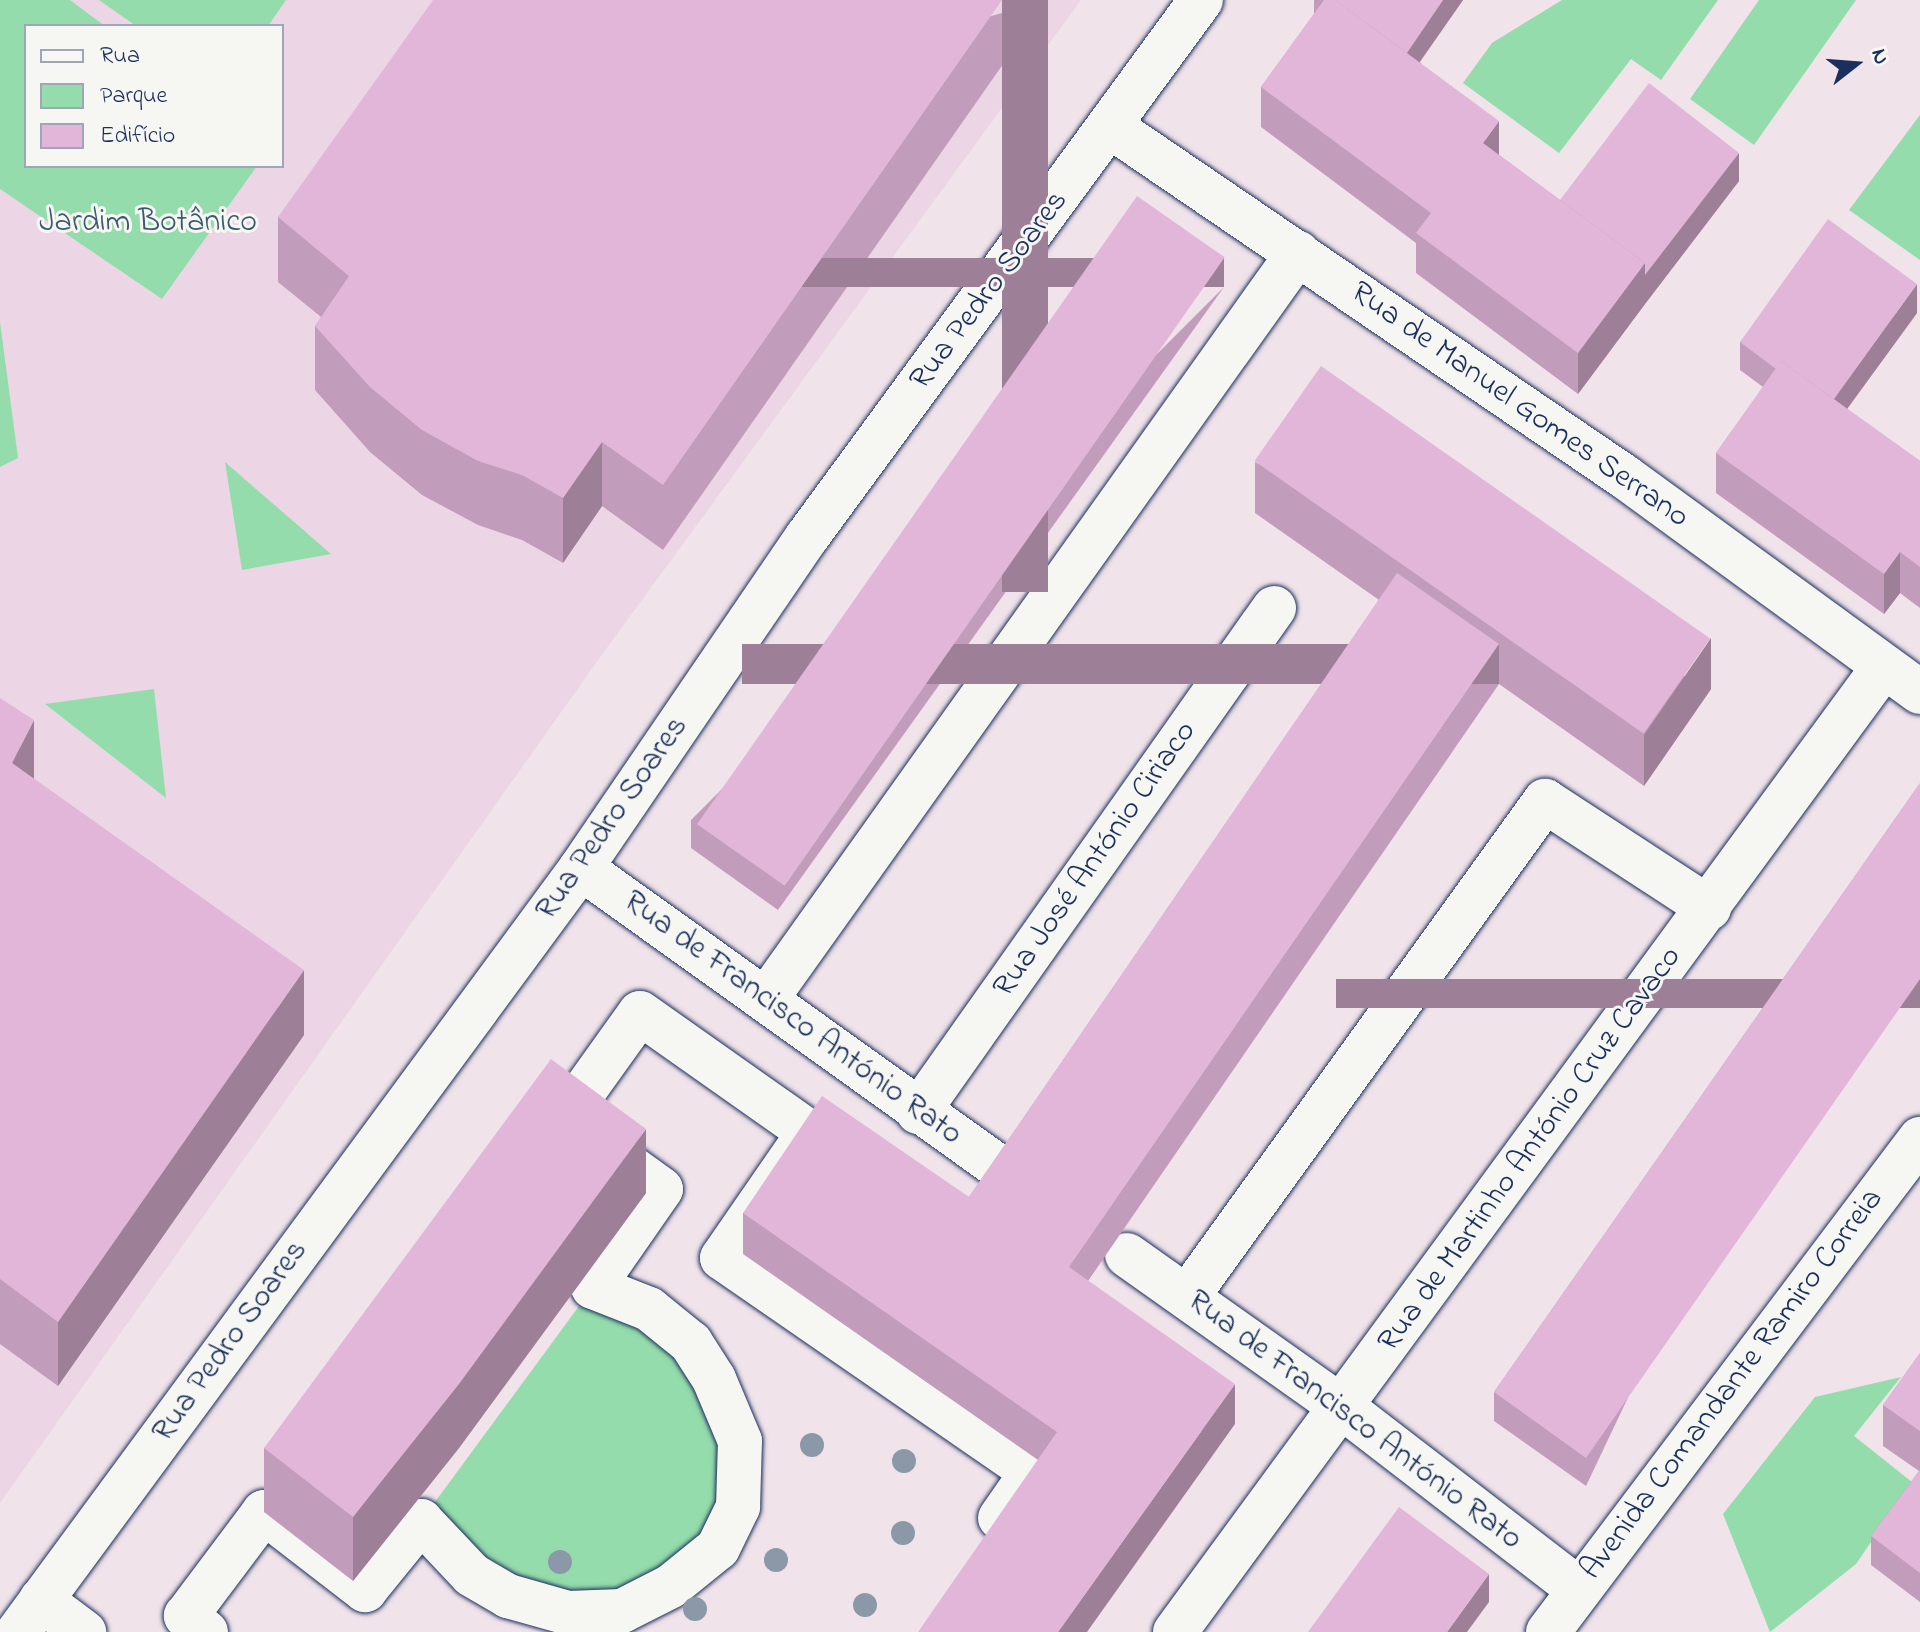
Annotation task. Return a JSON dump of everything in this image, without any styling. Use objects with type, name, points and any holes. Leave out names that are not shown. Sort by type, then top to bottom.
[{"type":"street","name":"Rua Pedro Soares","points":[[29,1616],[581,868],[807,537],[1111,127],[1201,0]]},
{"type":"street","name":"Rua de Manuel Gomes Serrano","points":[[1111,127],[1625,477],[1920,692]]},
{"type":"street","points":[[767,998],[1298,253]]},
{"type":"street","name":"Rua José António Ciriaco","points":[[918,1112],[1274,608]]},
{"type":"street","name":"Rua de Martinho António Cruz Cavaco","points":[[1175,1632],[1884,666]]},
{"type":"street","points":[[1187,1297],[1545,801],[1709,908]]},
{"type":"street","name":"Rua de Francisco António Rato","points":[[581,868],[767,998],[918,1112],[1003,1170]]},
{"type":"street","points":[[206,1632],[186,1616],[264,1512],[365,1590],[421,1521],[472,1575],[508,1596],[568,1613],[622,1611],[671,1586],[718,1548],[738,1507],[740,1441],[714,1379],[691,1343],[649,1309],[593,1287],[661,1189],[564,1119],[640,1013],[809,1132],[722,1258],[1032,1472],[979,1548]]},
{"type":"street","name":"Avenida Comandante Ramiro Correia","points":[[1548,1632],[1920,1139]]},
{"type":"street","name":"Rua de Francisco António Rato","points":[[1127,1255],[1342,1407],[1578,1589]]},
{"type":"street","points":[[29,1616],[84,1632]]},
{"type":"shaded area","points":[[0,0],[1081,0],[601,656],[0,1503]]},
{"type":"green space","name":"Jardim Botânico","points":[[0,0],[70,0],[102,24],[24,24],[24,168],[256,168],[162,299],[0,189]]},
{"type":"green space","points":[[99,0],[286,0],[269,24],[133,24]]},
{"type":"green space","points":[[1562,0],[1718,0],[1661,80],[1631,59],[1559,153],[1463,83],[1492,43]]},
{"type":"green space","points":[[1759,0],[1856,0],[1754,145],[1690,99]]},
{"type":"green space","points":[[1920,115],[1920,260],[1849,210]]},
{"type":"green space","points":[[0,322],[18,458],[0,467]]},
{"type":"green space","points":[[225,462],[331,554],[242,570]]},
{"type":"green space","points":[[154,689],[166,798],[45,704]]},
{"type":"green space","points":[[593,1287],[649,1309],[740,1441],[718,1548],[568,1613],[421,1521]]},
{"type":"green space","points":[[1901,1377],[1854,1436],[1912,1482],[1856,1564],[1770,1632],[1723,1514],[1815,1397]]},
{"type":"building","points":[[433,0],[1002,0],[663,485],[602,442],[563,498],[522,475],[478,461],[422,430],[370,387],[315,326],[349,276],[278,217]]},
{"type":"building","points":[[1324,0],[1335,0],[1499,121],[1483,143],[1645,263],[1578,353],[1416,233],[1431,213],[1261,87]]},
{"type":"building","points":[[1335,0],[1443,0],[1407,53]]},
{"type":"building","points":[[1649,83],[1739,153],[1645,275],[1645,263],[1560,200]]},
{"type":"building","points":[[1137,196],[1225,257],[785,886],[697,824]]},
{"type":"building","points":[[1828,219],[1917,284],[1834,399],[1781,361],[1776,369],[1740,342]]},
{"type":"building","points":[[1781,361],[1920,461],[1920,567],[1900,552],[1884,574],[1716,453]]},
{"type":"building","points":[[1321,366],[1710,638],[1644,733],[1254,461]]},
{"type":"building","points":[[1397,573],[1499,644],[1069,1267],[1235,1384],[1058,1632],[918,1632],[1057,1432],[743,1213],[822,1096],[969,1197]]},
{"type":"building","points":[[0,698],[34,720],[12,763],[304,970],[58,1322],[0,1279]]},
{"type":"building","points":[[1920,783],[1920,979],[1586,1458],[1494,1392]]},
{"type":"building","points":[[551,1059],[646,1129],[459,1384],[353,1517],[264,1448]]},
{"type":"building","points":[[1920,1353],[1920,1431],[1883,1405]]},
{"type":"building","points":[[1920,1470],[1920,1573],[1871,1536]]},
{"type":"building","points":[[1399,1507],[1489,1574],[1447,1632],[1308,1632]]}]
